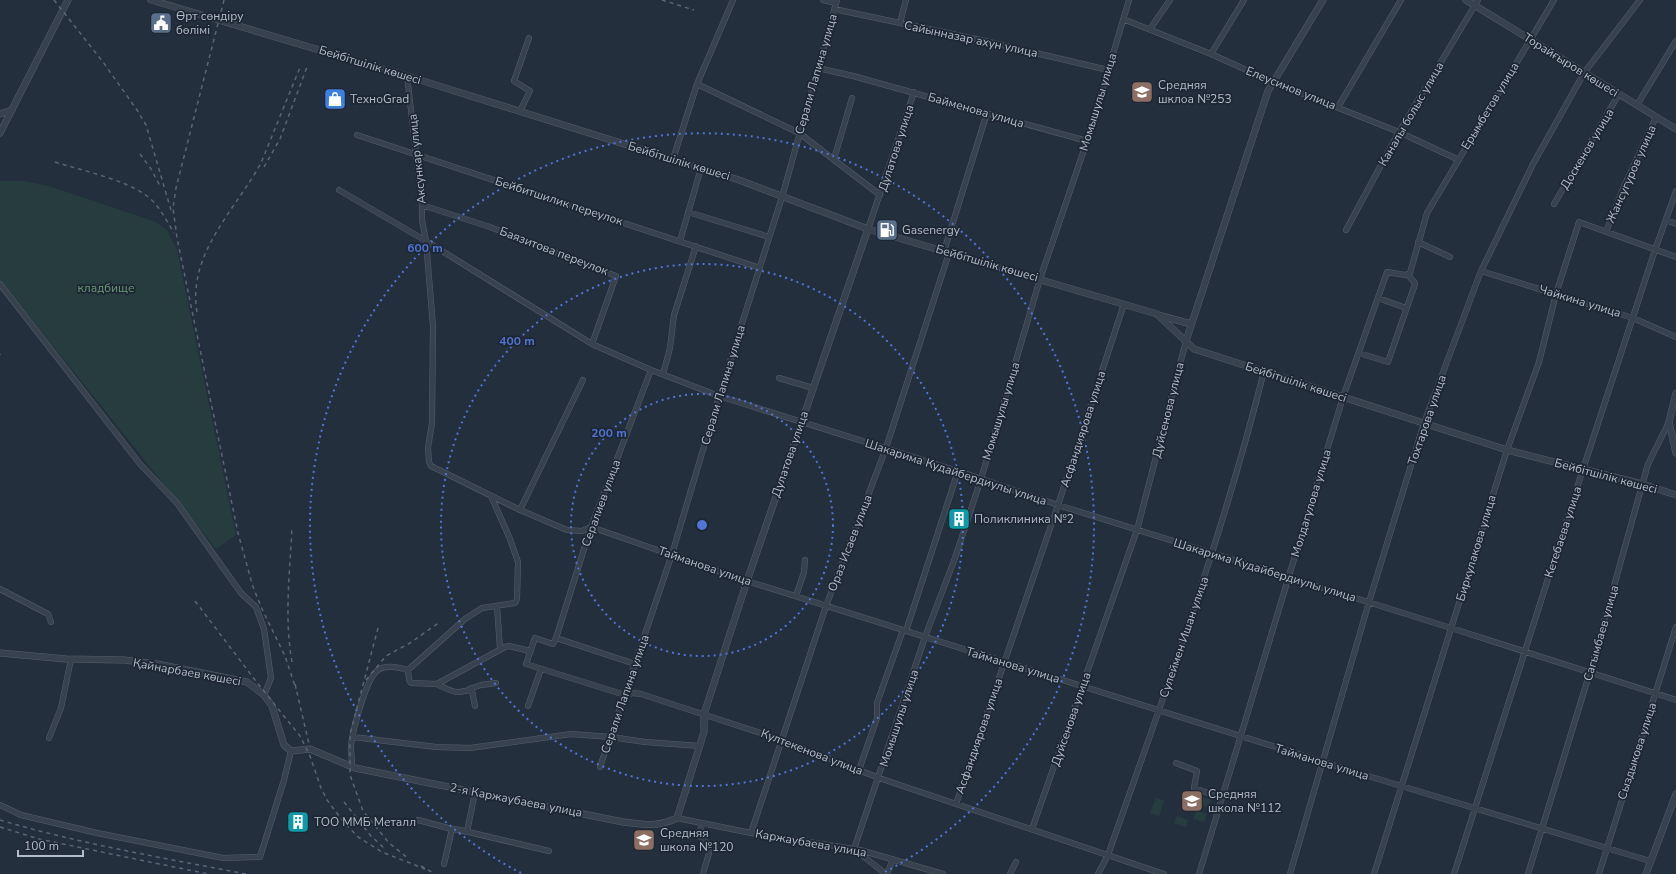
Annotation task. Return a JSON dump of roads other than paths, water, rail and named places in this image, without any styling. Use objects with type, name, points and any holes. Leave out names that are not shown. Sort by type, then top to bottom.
[{"type":"street","points":[[0,133],[68,0]]},
{"type":"street","name":"Бейбітшілік көшесі","points":[[151,0],[407,76],[739,180],[868,229],[1157,314],[1194,349],[1507,450],[1642,484],[1676,495]]},
{"type":"street","points":[[673,160],[697,84],[733,0]]},
{"type":"street","points":[[823,0],[836,1]]},
{"type":"street","points":[[900,23],[906,0]]},
{"type":"street","name":"Момышулы улица","points":[[854,849],[925,637],[955,558],[981,479],[1040,279],[1087,141],[1129,0]]},
{"type":"street","points":[[1150,29],[1170,0]]},
{"type":"street","points":[[1210,54],[1244,0]]},
{"type":"street","name":"Дуйсенова улица","points":[[1032,829],[1137,530],[1191,324],[1268,91],[1323,0]]},
{"type":"street","points":[[1338,107],[1401,0]]},
{"type":"street","name":"Торайғыров көшесі","points":[[1466,0],[1476,3],[1530,39],[1676,129]]},
{"type":"street","name":"Ерымбетов улица","points":[[1408,274],[1427,213],[1554,0]]},
{"type":"street","name":"Тохтарова улица","points":[[1290,874],[1369,602],[1424,424],[1481,271],[1533,164],[1584,73],[1640,0]]},
{"type":"street","name":"Серали Лапина улица","points":[[600,767],[612,737],[672,554],[719,396],[782,197],[836,1]]},
{"type":"street","name":"Каналы болыс улица","points":[[1346,230],[1399,132],[1476,3]]},
{"type":"street","name":"Сайынназар ахун улица","points":[[834,9],[985,41],[1108,70]]},
{"type":"street","name":"Елеусинов улица","points":[[1123,19],[1210,54],[1273,82],[1399,132],[1459,160]]},
{"type":"street","points":[[520,112],[530,90],[514,81],[529,38]]},
{"type":"street","points":[[1637,105],[1676,41]]},
{"type":"street","name":"Байменова улица","points":[[818,68],[914,92],[1087,141]]},
{"type":"street","name":"Аксункар улица","points":[[407,76],[417,154],[433,326],[432,422],[428,448],[429,462],[431,466]]},
{"type":"street","points":[[697,84],[800,133],[880,195]]},
{"type":"street","name":"Дулатова улица","points":[[677,818],[704,732],[704,714],[747,581],[914,92]]},
{"type":"street","name":"Доскенов улица","points":[[1554,204],[1619,94]]},
{"type":"street","points":[[834,159],[852,98]]},
{"type":"street","points":[[0,114],[12,110]]},
{"type":"street","name":"Ораз Исаев улица","points":[[751,833],[826,606],[886,448],[947,252],[987,113]]},
{"type":"street","name":"Жансугуров улица","points":[[1606,232],[1622,191],[1656,117]]},
{"type":"street","name":"Бейбитшилик переулок","points":[[357,135],[680,240],[760,268]]},
{"type":"street","points":[[680,240],[700,168]]},
{"type":"street","name":"Шакарима Кудайбердиулы улица","points":[[339,190],[426,241],[592,344],[651,370],[719,396],[958,471],[1058,505],[1676,700]]},
{"type":"street","name":"Кетебаева улица","points":[[1454,874],[1583,469],[1676,191]]},
{"type":"street","name":"Баязитова переулок","points":[[422,205],[490,227],[616,276],[592,344]]},
{"type":"street","points":[[688,212],[769,237]]},
{"type":"street","points":[[1666,220],[1676,224]]},
{"type":"street","name":"Биркулакова улица","points":[[1374,874],[1507,450],[1539,362],[1556,294],[1580,222],[1606,232]]},
{"type":"street","points":[[1606,232],[1676,257]]},
{"type":"street","points":[[1418,242],[1450,257]]},
{"type":"street","points":[[663,374],[670,348],[674,315],[696,246]]},
{"type":"street","name":"Чайкина улица","points":[[1481,271],[1633,318],[1676,337]]},
{"type":"street","name":"Молдагулова улица","points":[[1199,874],[1343,396],[1388,272],[1405,276],[1408,274]]},
{"type":"street","points":[[1359,353],[1388,362],[1415,283],[1408,274]]},
{"type":"street","points":[[0,284],[140,464],[176,503],[241,593],[256,608],[264,629],[271,678],[264,695]]},
{"type":"street","points":[[1378,298],[1406,308]]},
{"type":"street","name":"Асфандиярова улица","points":[[956,804],[1058,505],[1124,304]]},
{"type":"street","points":[[1157,314],[1191,324]]},
{"type":"street","name":"Сералиев улица","points":[[556,638],[591,527],[651,370]]},
{"type":"street","name":"Сулеймен Ишан улица","points":[[1108,855],[1213,554],[1247,439],[1264,371]]},
{"type":"street","points":[[779,378],[813,388]]},
{"type":"street","points":[[520,510],[583,380]]},
{"type":"street","name":"Сагымбаев улица","points":[[1528,874],[1590,672],[1648,464],[1669,422],[1676,393]]},
{"type":"street","points":[[1669,422],[1676,453]]},
{"type":"street","name":"Тайманова улица","points":[[431,466],[520,510],[567,530],[582,531],[591,527],[747,581],[826,606],[1323,762],[1650,861]]},
{"type":"street","points":[[859,770],[877,718],[877,703],[905,630],[958,471]]},
{"type":"street","points":[[408,670],[465,619],[482,608],[514,603],[517,598],[518,562],[510,539],[491,496]]},
{"type":"street","points":[[796,596],[804,572],[805,560]]},
{"type":"street","points":[[0,589],[48,614],[51,622]]},
{"type":"street","points":[[497,606],[500,649]]},
{"type":"street","name":"Сыздыкова улица","points":[[1599,874],[1676,627]]},
{"type":"street","points":[[437,684],[500,649],[509,646],[530,651],[535,638],[553,644],[556,638],[635,664]]},
{"type":"street","name":"Култекенова улица","points":[[530,651],[526,664],[625,695],[641,694],[704,714],[782,740],[879,778],[1164,874]]},
{"type":"street","name":"Қайнарбаев көшесі","points":[[0,653],[71,659],[124,660],[156,664],[247,682],[264,695],[272,706],[284,745],[291,751]]},
{"type":"street","points":[[48,738],[61,708],[71,659]]},
{"type":"street","points":[[354,767],[351,745],[364,695],[372,677],[378,670],[384,667],[390,666],[408,670]]},
{"type":"street","points":[[528,706],[541,669]]},
{"type":"street","points":[[408,670],[409,680],[411,683],[437,684],[458,693],[481,685],[496,683]]},
{"type":"street","points":[[469,690],[472,691],[475,706]]},
{"type":"street","points":[[353,736],[415,745],[470,748],[571,734],[700,746]]},
{"type":"street","points":[[0,805],[21,815],[104,835],[223,858],[260,857],[284,780],[291,751],[310,749],[354,767]]},
{"type":"street","points":[[1176,763],[1197,771],[1194,788],[1222,798]]},
{"type":"street","name":"2-я Каржаубаева улица","points":[[354,767],[623,822],[654,825],[665,824],[677,818]]},
{"type":"street","points":[[467,832],[475,792]]},
{"type":"street","points":[[1646,874],[1676,794]]},
{"type":"street","name":"Каржаубаева улица","points":[[677,818],[751,833],[854,849],[943,874]]},
{"type":"street","points":[[418,820],[452,830],[467,832],[549,851]]},
{"type":"street","points":[[702,824],[699,835],[708,844],[709,853],[703,874]]},
{"type":"street","points":[[444,864],[452,830]]},
{"type":"street","points":[[854,849],[887,874],[892,859]]},
{"type":"street","points":[[1098,874],[1108,855]]},
{"type":"street","points":[[1010,874],[1016,862]]},
{"type":"railway","points":[[54,0],[103,62],[146,125],[171,210]]},
{"type":"railway","points":[[224,0],[176,188],[173,208],[177,238],[238,533],[253,587],[285,656],[296,689]]},
{"type":"railway","points":[[662,0],[694,10]]},
{"type":"railway","points":[[197,312],[196,291],[199,271],[206,251],[227,215],[261,163],[301,65]]},
{"type":"railway","points":[[264,167],[280,139],[307,67]]},
{"type":"railway","points":[[140,154],[151,169],[160,186]]},
{"type":"railway","points":[[55,162],[115,180],[138,190],[155,204],[174,233]]},
{"type":"railway","points":[[292,527],[288,628],[292,662]]},
{"type":"railway","points":[[195,601],[300,736],[310,756],[321,788],[327,800],[342,820],[358,837],[382,852],[425,869]]},
{"type":"railway","points":[[366,680],[386,656],[410,643],[440,622]]},
{"type":"railway","points":[[378,628],[350,734],[350,775],[363,811],[389,843],[409,859]]},
{"type":"railway","points":[[295,684],[309,744]]},
{"type":"railway","points":[[344,802],[371,836],[384,848]]},
{"type":"railway","points":[[0,820],[30,829],[92,843],[246,874]]},
{"type":"railway","points":[[0,827],[39,839],[208,874]]},
{"type":"railway","points":[[421,866],[435,874]]},
{"type":"place","name":"Өрт сөндіру бөлімі","points":[[161,23]]},
{"type":"place","name":"Средняя шклоа №253","points":[[1142,92]]},
{"type":"place","name":"ТехноGrad","points":[[335,99]]},
{"type":"place","name":"Gasenergy","points":[[887,230]]},
{"type":"place","name":"Поликлиника №2","points":[[959,519]]},
{"type":"place","name":"Средняя школа №112","points":[[1192,801]]},
{"type":"place","name":"ТОО ММБ Металл","points":[[298,822]]},
{"type":"place","name":"Средняя школа №120","points":[[644,840]]},
{"type":"park label","name":"кладбище","points":[[106,288]]}]
